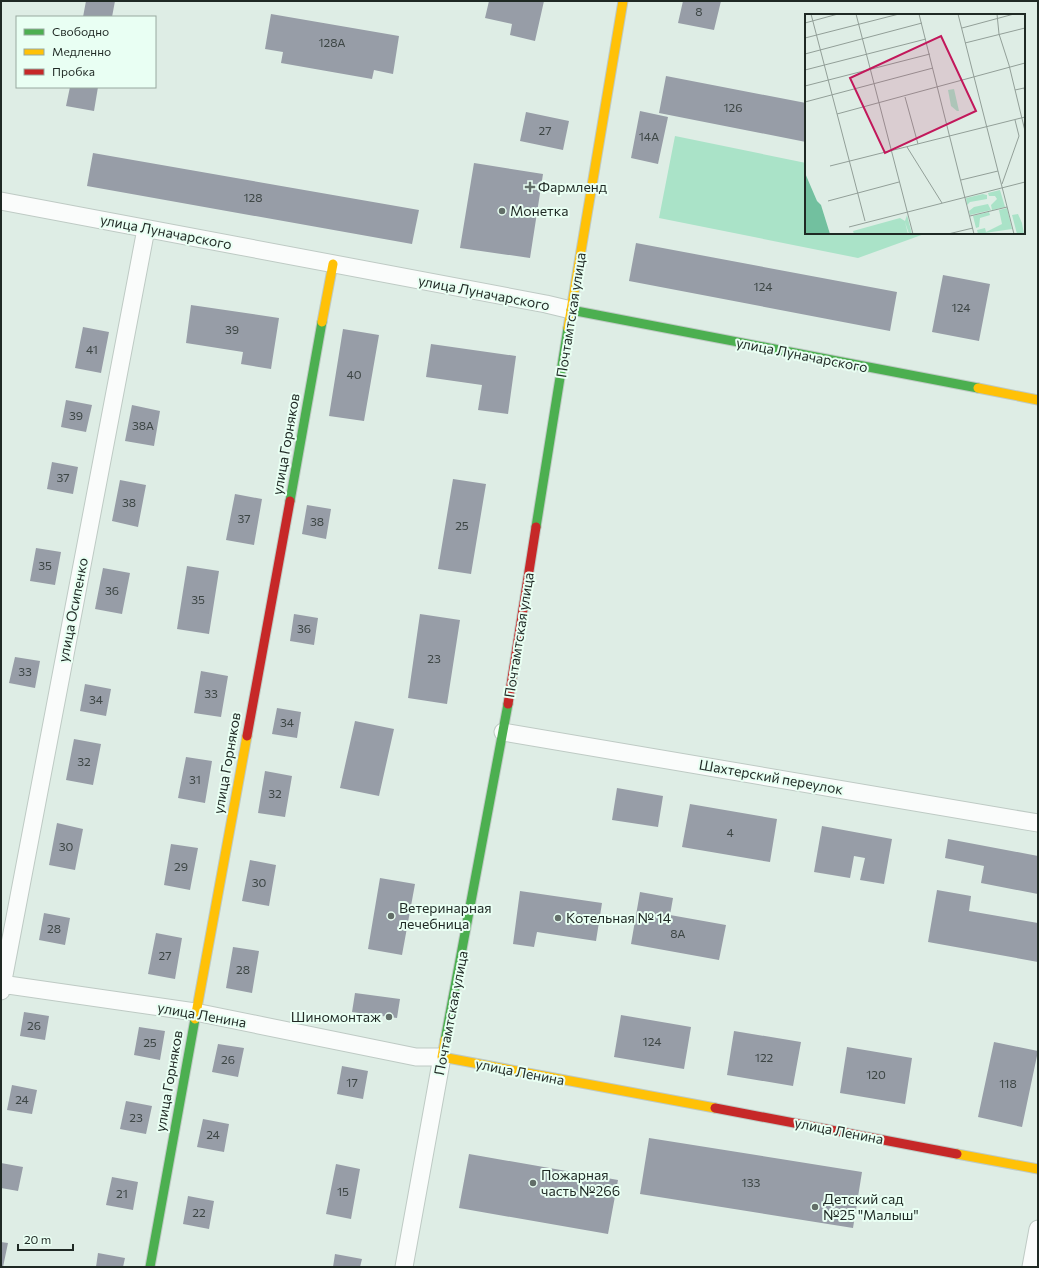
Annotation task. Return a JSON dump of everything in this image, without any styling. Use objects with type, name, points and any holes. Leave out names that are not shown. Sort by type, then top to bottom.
[{"type":"street","name":"Почтамтская улица","points":[[404,1267],[503,732],[571,310],[623,1]]},
{"type":"street","name":"улица Луначарского","points":[[1,201],[546,304],[1038,400]]},
{"type":"street","name":"улица Осипенко","points":[[1,987],[146,228]]},
{"type":"street","name":"улица Горняков","points":[[150,1267],[195,1012],[333,264]]},
{"type":"street","name":"Шахтерский переулок","points":[[503,732],[1038,823]]},
{"type":"street","name":"улица Ленина","points":[[1,987],[195,1012],[416,1057],[442,1057],[1038,1169]]},
{"type":"street","points":[[1031,1267],[1038,1229]]},
{"type":"green space","points":[[675,136],[805,163],[805,234],[924,234],[858,258],[659,218]]},
{"type":"building","points":[[86,1],[115,1],[112,16],[83,16]]},
{"type":"building","points":[[489,1],[544,1],[535,41],[510,35],[512,24],[485,18]]},
{"type":"building","points":[[683,1],[721,1],[714,30],[678,23]]},
{"type":"building","points":[[271,14],[399,36],[393,74],[374,70],[372,79],[281,63],[283,52],[265,49]]},
{"type":"building","points":[[666,76],[805,103],[805,142],[659,113]]},
{"type":"building","points":[[70,88],[98,88],[94,111],[66,106]]},
{"type":"building","points":[[640,111],[668,117],[658,164],[631,158]]},
{"type":"building","points":[[526,112],[569,121],[563,150],[520,141]]},
{"type":"building","points":[[93,153],[419,210],[412,244],[87,186]]},
{"type":"building","name":"Монетка","points":[[474,163],[543,174],[530,258],[460,248]]},
{"type":"building","points":[[636,243],[897,292],[890,331],[629,281]]},
{"type":"building","points":[[943,275],[990,284],[979,341],[932,332]]},
{"type":"building","points":[[191,305],[279,318],[271,369],[241,364],[243,352],[186,343]]},
{"type":"building","points":[[83,327],[109,332],[101,373],[75,368]]},
{"type":"building","points":[[343,329],[379,335],[364,421],[329,416]]},
{"type":"building","points":[[431,344],[516,356],[508,414],[478,410],[482,385],[426,377]]},
{"type":"building","points":[[66,400],[92,405],[86,432],[61,427]]},
{"type":"building","points":[[132,405],[160,411],[154,446],[125,441]]},
{"type":"building","points":[[52,462],[78,467],[73,494],[47,489]]},
{"type":"building","points":[[453,479],[486,484],[471,574],[438,569]]},
{"type":"building","points":[[120,480],[146,485],[138,527],[112,521]]},
{"type":"building","points":[[235,494],[262,499],[254,545],[226,540]]},
{"type":"building","points":[[307,505],[331,509],[326,539],[302,534]]},
{"type":"building","points":[[36,548],[61,552],[55,585],[30,581]]},
{"type":"building","points":[[187,566],[219,571],[209,634],[177,629]]},
{"type":"building","points":[[103,568],[130,573],[122,614],[95,609]]},
{"type":"building","points":[[294,614],[318,618],[314,645],[290,641]]},
{"type":"building","points":[[420,614],[460,620],[447,704],[408,698]]},
{"type":"building","points":[[15,657],[40,661],[35,688],[9,683]]},
{"type":"building","points":[[201,671],[228,676],[221,717],[194,713]]},
{"type":"building","points":[[85,684],[111,689],[106,716],[80,711]]},
{"type":"building","points":[[277,708],[301,712],[297,738],[272,734]]},
{"type":"building","points":[[355,721],[394,729],[379,796],[340,788]]},
{"type":"building","points":[[74,739],[101,744],[93,785],[66,780]]},
{"type":"building","points":[[186,757],[212,761],[205,803],[178,798]]},
{"type":"building","points":[[265,771],[292,776],[285,817],[258,813]]},
{"type":"building","points":[[617,788],[663,796],[658,827],[612,820]]},
{"type":"building","points":[[690,804],[777,819],[770,862],[682,847]]},
{"type":"building","points":[[57,823],[83,829],[75,870],[49,865]]},
{"type":"building","points":[[822,826],[892,839],[884,884],[860,880],[865,858],[854,856],[850,878],[814,872]]},
{"type":"building","points":[[948,839],[1038,856],[1038,894],[981,883],[984,866],[945,858]]},
{"type":"building","points":[[171,844],[198,848],[190,890],[164,885]]},
{"type":"building","points":[[250,860],[276,865],[269,906],[242,901]]},
{"type":"building","name":"Ветеринарная лечебница","points":[[380,878],[415,884],[402,955],[368,949]]},
{"type":"building","points":[[937,890],[971,896],[969,911],[1038,923],[1038,962],[928,942]]},
{"type":"building","name":"Котельная № 14","points":[[520,891],[602,903],[596,941],[537,932],[534,947],[513,944]]},
{"type":"building","points":[[640,892],[673,898],[670,915],[726,925],[719,960],[631,944]]},
{"type":"building","points":[[44,913],[70,918],[65,945],[39,940]]},
{"type":"building","points":[[156,933],[182,938],[175,979],[148,974]]},
{"type":"building","points":[[233,947],[259,951],[252,993],[226,988]]},
{"type":"building","points":[[355,993],[400,999],[397,1018],[352,1012]]},
{"type":"building","points":[[24,1012],[49,1016],[45,1040],[20,1036]]},
{"type":"building","points":[[621,1015],[691,1027],[684,1069],[614,1057]]},
{"type":"building","points":[[139,1027],[165,1031],[160,1060],[134,1055]]},
{"type":"building","points":[[734,1031],[801,1042],[793,1086],[727,1075]]},
{"type":"building","points":[[994,1042],[1038,1051],[1022,1127],[978,1117]]},
{"type":"building","points":[[218,1044],[244,1048],[238,1077],[212,1072]]},
{"type":"building","points":[[847,1047],[912,1058],[905,1104],[840,1093]]},
{"type":"building","points":[[342,1066],[368,1071],[363,1099],[337,1094]]},
{"type":"building","points":[[12,1085],[37,1090],[32,1114],[7,1110]]},
{"type":"building","points":[[126,1101],[152,1106],[146,1134],[120,1129]]},
{"type":"building","points":[[203,1119],[229,1124],[224,1152],[197,1147]]},
{"type":"building","points":[[649,1138],[862,1172],[853,1228],[640,1194]]},
{"type":"building","points":[[469,1154],[618,1180],[608,1234],[459,1208]]},
{"type":"building","points":[[1,1163],[23,1167],[18,1191],[1,1188]]},
{"type":"building","points":[[336,1164],[360,1169],[351,1219],[326,1214]]},
{"type":"building","points":[[112,1177],[138,1182],[133,1210],[106,1205]]},
{"type":"building","points":[[188,1196],[214,1201],[209,1229],[183,1224]]},
{"type":"building","points":[[1,1242],[8,1243],[3,1267],[1,1267]]},
{"type":"building","points":[[98,1253],[125,1258],[123,1267],[96,1267]]},
{"type":"building","points":[[335,1254],[362,1259],[360,1267],[333,1267]]},
{"type":"traffic: fast","points":[[571,310],[978,388]]},
{"type":"traffic: fast","points":[[290,501],[322,322]]},
{"type":"traffic: fast","points":[[536,527],[568,328]]},
{"type":"traffic: fast","points":[[445,1040],[508,704]]},
{"type":"traffic: fast","points":[[150,1267],[195,1019]]},
{"type":"traffic: slow","points":[[568,328],[623,1]]},
{"type":"traffic: slow","points":[[322,322],[333,264]]},
{"type":"traffic: slow","points":[[978,388],[1038,400]]},
{"type":"traffic: slow","points":[[195,1019],[247,736]]},
{"type":"traffic: slow","points":[[445,1040],[442,1057],[715,1108]]},
{"type":"traffic: slow","points":[[957,1154],[1038,1169]]},
{"type":"traffic: jam","points":[[247,736],[290,501]]},
{"type":"traffic: jam","points":[[508,704],[536,527]]},
{"type":"traffic: jam","points":[[715,1108],[957,1154]]},
{"type":"place","name":"Фармленд","points":[[530,187]]},
{"type":"place","name":"Монетка","points":[[502,211]]},
{"type":"place","name":"Ветеринарная лечебница","points":[[391,916]]},
{"type":"place","name":"Котельная № 14","points":[[558,918]]},
{"type":"place","name":"Шиномонтаж","points":[[389,1017]]},
{"type":"place","name":"Пожарная часть №266","points":[[533,1183]]},
{"type":"place","name":"Детский сад №25 \"Малыш\"","points":[[815,1207]]}]
